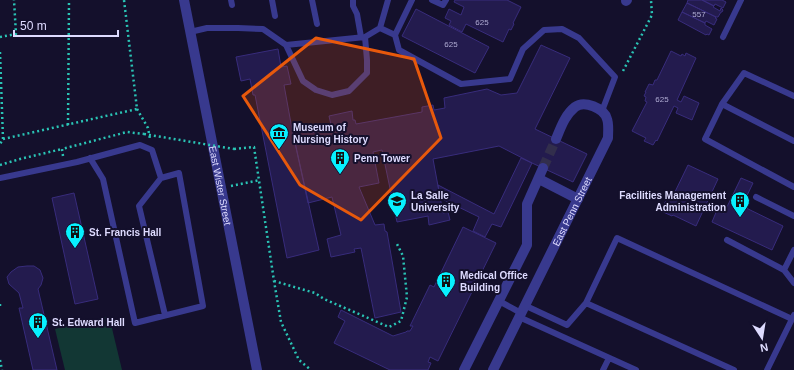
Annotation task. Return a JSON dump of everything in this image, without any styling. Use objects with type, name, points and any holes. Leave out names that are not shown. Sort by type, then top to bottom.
[{"type":"street","name":"East Wister Street","points":[[184,0],[257,370]]},
{"type":"street","points":[[556,139],[564,120],[576,106],[587,104],[602,111]]},
{"type":"street","name":"East Penn Street","points":[[493,370],[608,138],[607,118],[602,111]]},
{"type":"street","points":[[464,370],[527,245],[527,204],[543,168]]},
{"type":"street","points":[[539,179],[578,199]]},
{"type":"lane","points":[[272,0],[275,16]]},
{"type":"lane","points":[[312,0],[317,24]]},
{"type":"lane","points":[[190,32],[207,28],[263,29],[286,45],[303,81],[316,90],[332,95],[349,91],[367,73],[367,60],[363,37],[358,14],[353,6],[353,0]]},
{"type":"lane","points":[[286,45],[363,37],[380,28],[388,0]]},
{"type":"lane","points":[[412,0],[395,36],[398,50],[460,84],[510,79],[523,49],[544,30],[562,28],[579,38],[615,77],[602,111]]},
{"type":"lane","points":[[432,0],[443,5],[446,0]]},
{"type":"lane","points":[[723,37],[742,0]]},
{"type":"lane","points":[[380,28],[395,36]]},
{"type":"lane","points":[[794,96],[744,73],[722,104],[705,140],[794,187]]},
{"type":"lane","points":[[722,104],[794,142]]},
{"type":"lane","points":[[0,178],[66,164],[140,145],[152,150],[161,178]]},
{"type":"lane","points":[[90,158],[103,179],[135,323],[202,306],[179,173],[161,178],[139,206],[165,315]]},
{"type":"lane","points":[[756,197],[794,216]]},
{"type":"lane","points":[[522,312],[567,325],[586,303],[617,238],[793,317],[767,370]]},
{"type":"lane","points":[[727,240],[784,270],[794,282]]},
{"type":"lane","points":[[784,270],[794,250]]},
{"type":"lane","points":[[499,301],[636,370]]},
{"type":"lane","points":[[586,303],[734,370]]},
{"type":"lane","points":[[603,370],[610,358]]},
{"type":"path","points":[[0,37],[16,34],[14,0]]},
{"type":"path","points":[[68,125],[69,0]]},
{"type":"path","points":[[124,0],[137,109],[148,128],[152,150]]},
{"type":"path","points":[[620,77],[652,15],[651,0]]},
{"type":"path","points":[[0,52],[3,139],[0,144]]},
{"type":"path","points":[[3,139],[137,109]]},
{"type":"path","points":[[0,165],[127,132],[234,149],[254,147],[281,322],[299,360],[311,370]]},
{"type":"path","points":[[62,149],[66,164]]},
{"type":"path","points":[[221,188],[260,180]]},
{"type":"path","points":[[274,281],[315,293],[389,327],[401,321],[407,297],[403,256],[397,244]]},
{"type":"path","points":[[0,360],[2,370]]},
{"type":"highlighted area","points":[[316,38],[414,59],[441,138],[361,220],[300,185],[243,96]]},
{"type":"green space","points":[[109,316],[122,370],[65,370],[55,329]]},
{"type":"building","points":[[455,0],[507,0],[521,7],[511,30],[509,29],[503,42],[466,24],[462,32],[449,25],[451,21],[445,18],[449,9],[461,15],[464,7],[454,2]]},
{"type":"building","points":[[688,0],[702,0],[720,11],[721,8],[723,10],[718,17],[716,17],[687,3]]},
{"type":"building","points":[[702,0],[722,0],[726,2],[723,8],[715,4],[714,6]]},
{"type":"building","points":[[687,3],[716,17],[715,18],[717,19],[714,25],[706,21],[705,23],[682,12]]},
{"type":"building","points":[[416,9],[489,47],[475,73],[402,36]]},
{"type":"building","points":[[682,12],[705,23],[705,25],[712,29],[709,35],[706,35],[678,20]]},
{"type":"building","name":"Penn Tower","points":[[541,45],[570,58],[535,129],[587,154],[573,182],[499,146],[433,159],[443,213],[448,212],[450,220],[429,225],[428,216],[397,222],[382,150],[373,152],[379,183],[359,187],[375,225],[384,224],[385,231],[387,232],[401,312],[375,318],[361,248],[354,249],[355,252],[331,257],[327,239],[341,235],[332,197],[308,203],[292,129],[309,126],[311,133],[330,129],[331,125],[329,116],[352,111],[353,120],[355,120],[356,124],[422,112],[422,107],[433,105],[434,110],[445,108],[444,98],[487,89],[501,95],[517,93]]},
{"type":"building","points":[[278,49],[281,67],[287,66],[291,84],[284,85],[292,129],[319,250],[287,258],[255,95],[253,95],[250,79],[241,81],[236,57]]},
{"type":"building","points":[[671,51],[681,56],[682,54],[685,56],[686,53],[696,58],[677,100],[681,102],[684,96],[699,103],[692,120],[676,113],[678,108],[674,106],[657,141],[656,140],[653,145],[644,141],[646,138],[632,131],[647,102],[645,101],[646,97],[644,96],[645,92],[649,84],[653,85],[655,80],[657,80]]},
{"type":"building","points":[[521,158],[532,163],[501,227],[492,224],[485,237],[473,231],[479,217],[440,198],[438,185],[494,214]]},
{"type":"building","points":[[688,165],[718,179],[696,226],[661,211],[668,196],[672,198]]},
{"type":"building","name":"Facilities Management Administration","points":[[741,178],[753,183],[742,206],[783,226],[772,250],[712,222],[717,210],[724,213]]},
{"type":"building","name":"St. Francis Hall","points":[[74,193],[98,299],[75,304],[52,198]]},
{"type":"building","name":"Medical Office Building","points":[[463,227],[496,243],[438,361],[430,357],[428,362],[431,363],[428,370],[390,370],[334,343],[345,321],[338,317],[341,310],[393,336],[410,331],[413,326],[410,326],[430,285],[434,287]]},
{"type":"building","name":"St. Edward Hall","points":[[34,266],[40,270],[43,278],[38,289],[57,370],[33,370],[19,308],[23,308],[19,293],[9,284],[7,277],[18,267]]},
{"type":"tunnel","points":[[543,168],[556,139]]},
{"type":"place","name":"Museum of Nursing History","points":[[279,150]]},
{"type":"place","name":"Penn Tower","points":[[340,175]]},
{"type":"place","name":"La Salle University","points":[[397,218]]},
{"type":"place","name":"Facilities Management Administration","points":[[740,218]]},
{"type":"place","name":"St. Francis Hall","points":[[75,249]]},
{"type":"place","name":"Medical Office Building","points":[[446,298]]},
{"type":"place","name":"St. Edward Hall","points":[[38,339]]}]
